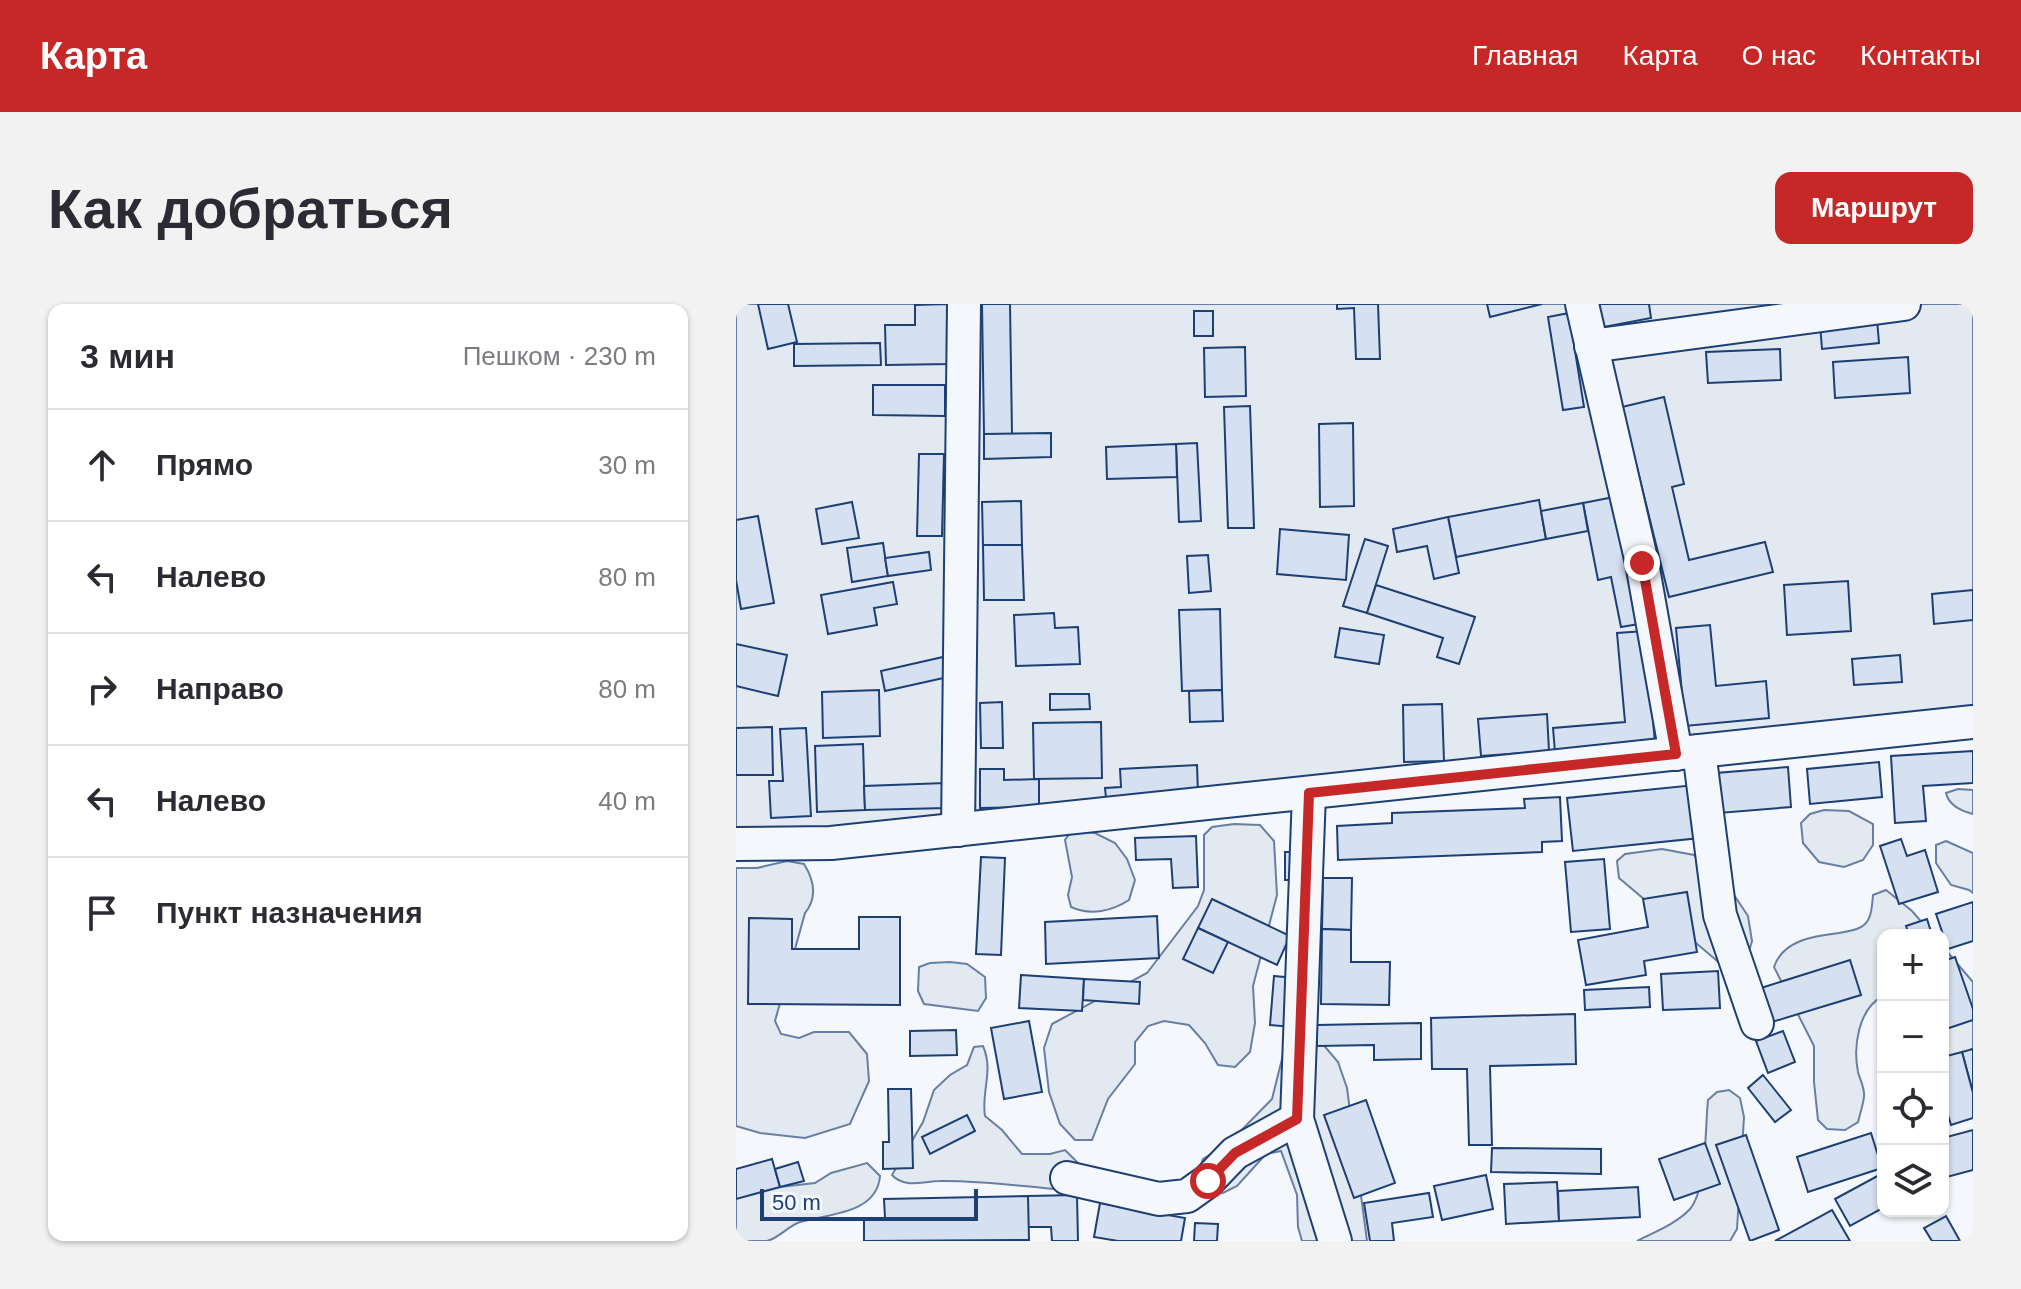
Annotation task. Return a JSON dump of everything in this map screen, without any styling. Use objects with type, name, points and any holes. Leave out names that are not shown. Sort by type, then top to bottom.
[{"type":"street","points":[[958,830],[964,304]]},
{"type":"street","points":[[1582,304],[1688,753],[1720,915],[1757,1023]]},
{"type":"street","points":[[1591,346],[1904,304]]},
{"type":"street","points":[[736,844],[831,843],[1973,722]]},
{"type":"street","points":[[1309,793],[1297,1119],[1335,1241]]},
{"type":"street","points":[[1067,1178],[1159,1199],[1187,1196],[1208,1181],[1235,1153],[1297,1119]]},
{"type":"shaded area","points":[[736,304],[1973,304],[1973,722],[736,844]]},
{"type":"shaded area","points":[[1958,789],[1973,790],[1973,814],[1950,801],[1946,793]]},
{"type":"shaded area","points":[[1824,810],[1849,811],[1873,824],[1873,845],[1863,860],[1844,867],[1819,862],[1803,843],[1801,823],[1810,814]]},
{"type":"shaded area","points":[[1260,825],[1274,841],[1277,895],[1253,986],[1255,1023],[1250,1052],[1235,1067],[1218,1065],[1189,1025],[1164,1021],[1148,1026],[1135,1042],[1135,1064],[1108,1099],[1092,1140],[1075,1140],[1060,1124],[1049,1092],[1044,1048],[1052,1024],[1147,973],[1198,906],[1204,890],[1204,835],[1212,827]]},
{"type":"shaded area","points":[[1070,833],[1095,833],[1115,843],[1127,859],[1135,880],[1129,900],[1101,911],[1071,907],[1068,895],[1072,877],[1065,840]]},
{"type":"shaded area","points":[[1946,841],[1973,853],[1973,893],[1951,885],[1936,863],[1936,845]]},
{"type":"shaded area","points":[[1662,849],[1694,855],[1734,895],[1748,916],[1752,941],[1746,962],[1722,965],[1619,878],[1617,861],[1625,854]]},
{"type":"shaded area","points":[[787,861],[804,864],[812,882],[813,895],[805,913],[775,1021],[781,1034],[799,1038],[814,1032],[849,1032],[867,1054],[869,1081],[850,1124],[805,1138],[760,1133],[736,1126],[736,868],[757,868]]},
{"type":"shaded area","points":[[1886,890],[1912,911],[1928,929],[1877,929],[1877,1000],[1863,1019],[1857,1040],[1863,1103],[1858,1122],[1845,1130],[1827,1129],[1818,1120],[1814,1046],[1774,967],[1784,951],[1800,941],[1861,927],[1870,915],[1873,895]]},
{"type":"shaded area","points":[[1949,954],[1973,982],[1973,1048],[1949,1066]]},
{"type":"shaded area","points":[[950,962],[967,964],[985,977],[986,998],[978,1011],[924,1004],[918,991],[919,967]]},
{"type":"shaded area","points":[[1310,1029],[1338,1062],[1347,1088],[1367,1241],[1302,1241],[1298,1227],[1297,1195],[1281,1151],[1266,1154],[1237,1186],[1223,1193],[1208,1194],[1199,1171],[1203,1159],[1228,1144],[1272,1099],[1286,1043]]},
{"type":"shaded area","points":[[983,1046],[987,1064],[985,1116],[1002,1130],[1022,1154],[1050,1154],[1065,1150],[1081,1166],[1066,1190],[972,1182],[908,1183],[892,1175],[923,1122],[934,1090],[967,1065],[974,1047]]},
{"type":"shaded area","points":[[1729,1090],[1740,1098],[1744,1117],[1737,1229],[1730,1241],[1637,1241],[1672,1223],[1696,1200],[1704,1157],[1708,1100],[1717,1092]]},
{"type":"shaded area","points":[[867,1163],[880,1176],[877,1189],[861,1205],[800,1222],[767,1241],[736,1241],[736,1192],[815,1183],[831,1173]]},
{"type":"building","points":[[758,304],[788,304],[797,342],[768,349]]},
{"type":"building","points":[[948,304],[949,364],[886,365],[885,325],[915,325],[915,305]]},
{"type":"building","points":[[982,304],[1010,304],[1012,434],[984,434]]},
{"type":"building","points":[[1337,304],[1378,304],[1380,359],[1356,359],[1354,308],[1337,309]]},
{"type":"building","points":[[1487,304],[1542,304],[1490,317]]},
{"type":"building","points":[[1599,304],[1649,304],[1651,318],[1604,327]]},
{"type":"building","points":[[1194,311],[1213,311],[1213,336],[1194,336]]},
{"type":"building","points":[[1569,313],[1584,407],[1563,410],[1548,317]]},
{"type":"building","points":[[1877,319],[1879,343],[1822,349],[1820,324]]},
{"type":"building","points":[[880,343],[881,365],[794,366],[794,344]]},
{"type":"building","points":[[1245,347],[1246,396],[1205,397],[1204,348]]},
{"type":"building","points":[[1780,349],[1781,380],[1708,383],[1706,352]]},
{"type":"building","points":[[1908,357],[1910,393],[1835,398],[1833,362]]},
{"type":"building","points":[[873,385],[945,385],[945,416],[873,415]]},
{"type":"building","points":[[1664,397],[1684,484],[1672,487],[1689,560],[1765,542],[1773,572],[1669,597],[1622,407]]},
{"type":"building","points":[[1250,406],[1254,528],[1228,528],[1224,407]]},
{"type":"building","points":[[1353,423],[1354,506],[1320,507],[1319,424]]},
{"type":"building","points":[[1051,433],[1051,457],[984,459],[984,434]]},
{"type":"building","points":[[1197,443],[1201,521],[1179,522],[1176,444]]},
{"type":"building","points":[[1176,444],[1177,477],[1107,479],[1106,447]]},
{"type":"building","points":[[919,454],[944,454],[942,536],[917,536]]},
{"type":"building","points":[[1614,497],[1639,624],[1621,627],[1611,577],[1598,580],[1583,503]]},
{"type":"building","points":[[1539,500],[1546,539],[1456,557],[1448,517]]},
{"type":"building","points":[[1021,501],[1022,545],[983,545],[982,502]]},
{"type":"building","points":[[852,502],[859,538],[822,544],[816,509]]},
{"type":"building","points":[[1583,503],[1588,531],[1546,539],[1541,511]]},
{"type":"building","points":[[758,516],[774,603],[741,609],[736,580],[736,520]]},
{"type":"building","points":[[1448,517],[1459,573],[1434,579],[1427,546],[1397,552],[1393,529]]},
{"type":"building","points":[[1280,529],[1349,535],[1346,580],[1277,574]]},
{"type":"building","points":[[1365,539],[1388,546],[1367,613],[1343,606]]},
{"type":"building","points":[[883,543],[888,576],[852,582],[847,548]]},
{"type":"building","points":[[983,545],[1022,545],[1024,600],[984,600]]},
{"type":"building","points":[[929,552],[931,570],[888,576],[885,558]]},
{"type":"building","points":[[1208,555],[1211,591],[1189,593],[1187,556]]},
{"type":"building","points":[[1848,581],[1851,631],[1787,635],[1784,585]]},
{"type":"building","points":[[893,582],[897,604],[874,608],[877,625],[828,634],[821,595]]},
{"type":"building","points":[[1376,585],[1475,617],[1459,664],[1437,657],[1443,638],[1367,613]]},
{"type":"building","points":[[1973,590],[1973,620],[1934,624],[1932,594]]},
{"type":"building","points":[[1220,609],[1222,690],[1182,691],[1179,610]]},
{"type":"building","points":[[1054,613],[1055,628],[1078,627],[1080,664],[1016,666],[1014,615]]},
{"type":"building","points":[[1710,625],[1716,686],[1766,681],[1769,718],[1685,726],[1676,628]]},
{"type":"building","points":[[1340,628],[1384,635],[1379,664],[1335,657]]},
{"type":"building","points":[[1645,631],[1655,743],[1555,752],[1553,728],[1625,722],[1617,633]]},
{"type":"building","points":[[736,644],[787,655],[778,696],[736,686]]},
{"type":"building","points":[[1900,655],[1902,682],[1854,685],[1852,659]]},
{"type":"building","points":[[943,657],[948,677],[885,691],[881,671]]},
{"type":"building","points":[[879,690],[880,736],[823,738],[822,692]]},
{"type":"building","points":[[1222,690],[1223,721],[1190,722],[1189,691]]},
{"type":"building","points":[[1050,694],[1089,694],[1090,709],[1050,710]]},
{"type":"building","points":[[1002,702],[1003,748],[981,748],[980,703]]},
{"type":"building","points":[[1442,704],[1444,761],[1404,762],[1403,705]]},
{"type":"building","points":[[1547,714],[1549,751],[1481,756],[1478,719]]},
{"type":"building","points":[[1101,722],[1102,778],[1034,779],[1033,723]]},
{"type":"building","points":[[772,727],[773,775],[736,775],[736,728]]},
{"type":"building","points":[[806,728],[811,816],[771,818],[769,781],[783,781],[780,729]]},
{"type":"building","points":[[863,744],[865,810],[817,812],[815,746]]},
{"type":"building","points":[[1973,751],[1973,783],[1923,786],[1926,821],[1895,823],[1891,756]]},
{"type":"building","points":[[1879,762],[1882,797],[1810,804],[1807,769]]},
{"type":"building","points":[[1197,765],[1198,794],[1106,798],[1105,788],[1121,787],[1120,769]]},
{"type":"building","points":[[1788,767],[1791,807],[1719,813],[1716,773]]},
{"type":"building","points":[[980,769],[1004,769],[1004,780],[1039,779],[1039,807],[980,808]]},
{"type":"building","points":[[945,783],[946,808],[865,810],[864,786]]},
{"type":"building","points":[[1695,785],[1700,838],[1573,851],[1567,798]]},
{"type":"building","points":[[1560,797],[1562,841],[1542,842],[1542,852],[1338,860],[1337,826],[1392,823],[1392,813],[1525,808],[1524,799]]},
{"type":"building","points":[[1196,836],[1198,887],[1173,888],[1171,859],[1136,860],[1135,838]]},
{"type":"building","points":[[1901,839],[1907,856],[1925,850],[1938,892],[1899,904],[1880,846]]},
{"type":"building","points":[[1285,852],[1299,852],[1299,880],[1285,880]]},
{"type":"building","points":[[981,857],[1005,858],[1001,955],[976,954]]},
{"type":"building","points":[[1604,859],[1610,929],[1571,932],[1565,862]]},
{"type":"building","points":[[1323,878],[1352,878],[1351,930],[1322,929]]},
{"type":"building","points":[[1687,892],[1697,952],[1644,961],[1646,975],[1586,985],[1578,940],[1648,927],[1643,899]]},
{"type":"building","points":[[1212,899],[1290,936],[1277,965],[1198,928]]},
{"type":"building","points":[[1973,902],[1973,941],[1949,949],[1949,929],[1941,929],[1936,914]]},
{"type":"building","points":[[1157,916],[1159,958],[1046,964],[1045,922]]},
{"type":"building","points":[[859,917],[900,917],[900,1005],[748,1004],[749,918],[792,919],[792,949],[859,949]]},
{"type":"building","points":[[1927,919],[1930,929],[1907,929],[1906,926]]},
{"type":"building","points":[[1198,928],[1228,942],[1213,973],[1183,959]]},
{"type":"building","points":[[1322,929],[1351,930],[1351,962],[1390,962],[1389,1005],[1321,1004]]},
{"type":"building","points":[[1955,957],[1973,1009],[1973,1020],[1949,1028],[1949,1001],[1949,959]]},
{"type":"building","points":[[1850,960],[1861,995],[1772,1022],[1761,988]]},
{"type":"building","points":[[1718,971],[1720,1008],[1663,1010],[1661,974]]},
{"type":"building","points":[[1021,975],[1084,979],[1082,1011],[1019,1008]]},
{"type":"building","points":[[1274,976],[1295,978],[1292,1027],[1270,1025]]},
{"type":"building","points":[[1084,979],[1140,982],[1139,1004],[1083,1000]]},
{"type":"building","points":[[1649,987],[1650,1007],[1585,1010],[1584,990]]},
{"type":"building","points":[[1575,1014],[1576,1064],[1490,1066],[1492,1145],[1469,1145],[1467,1069],[1432,1069],[1431,1018]]},
{"type":"building","points":[[1029,1021],[1042,1092],[1004,1099],[991,1028]]},
{"type":"building","points":[[1421,1023],[1421,1059],[1374,1060],[1374,1045],[1317,1046],[1317,1025]]},
{"type":"building","points":[[956,1030],[957,1055],[910,1056],[910,1031]]},
{"type":"building","points":[[1783,1031],[1795,1062],[1768,1073],[1756,1041]]},
{"type":"building","points":[[1973,1049],[1973,1093],[1962,1052]]},
{"type":"building","points":[[1962,1052],[1973,1093],[1973,1118],[1951,1125],[1949,1118],[1949,1055]]},
{"type":"building","points":[[1763,1075],[1791,1110],[1775,1122],[1748,1088]]},
{"type":"building","points":[[888,1089],[911,1089],[913,1168],[883,1169],[883,1142],[889,1142]]},
{"type":"building","points":[[1366,1100],[1395,1183],[1354,1198],[1324,1115]]},
{"type":"building","points":[[967,1115],[975,1131],[930,1154],[922,1137]]},
{"type":"building","points":[[1973,1130],[1973,1170],[1949,1176],[1949,1136]]},
{"type":"building","points":[[1871,1133],[1877,1152],[1877,1170],[1808,1192],[1797,1157]]},
{"type":"building","points":[[1746,1135],[1779,1230],[1750,1241],[1716,1145]]},
{"type":"building","points":[[1705,1143],[1720,1184],[1674,1200],[1659,1159]]},
{"type":"building","points":[[1492,1148],[1601,1149],[1601,1174],[1491,1172]]},
{"type":"building","points":[[772,1159],[780,1187],[736,1199],[736,1169]]},
{"type":"building","points":[[798,1162],[804,1181],[780,1187],[775,1169]]},
{"type":"building","points":[[1486,1175],[1493,1209],[1442,1220],[1434,1186]]},
{"type":"building","points":[[1877,1176],[1877,1211],[1850,1226],[1835,1199]]},
{"type":"building","points":[[1557,1182],[1559,1221],[1506,1224],[1504,1184]]},
{"type":"building","points":[[1638,1187],[1640,1217],[1559,1221],[1558,1191]]},
{"type":"building","points":[[1429,1193],[1433,1217],[1392,1223],[1394,1241],[1370,1241],[1364,1203]]},
{"type":"building","points":[[1077,1195],[1078,1241],[1052,1241],[1051,1227],[1028,1227],[1028,1196]]},
{"type":"building","points":[[1028,1196],[1029,1240],[864,1241],[864,1218],[885,1218],[884,1199]]},
{"type":"building","points":[[1100,1203],[1185,1218],[1181,1241],[1118,1241],[1094,1237]]},
{"type":"building","points":[[1832,1210],[1850,1241],[1775,1241]]},
{"type":"building","points":[[1947,1217],[1960,1241],[1932,1241],[1924,1228]]},
{"type":"building","points":[[1195,1223],[1218,1224],[1217,1241],[1194,1241]]},
{"type":"route","points":[[1208,1181],[1235,1153],[1297,1119],[1309,793],[1676,754],[1642,563]]}]
